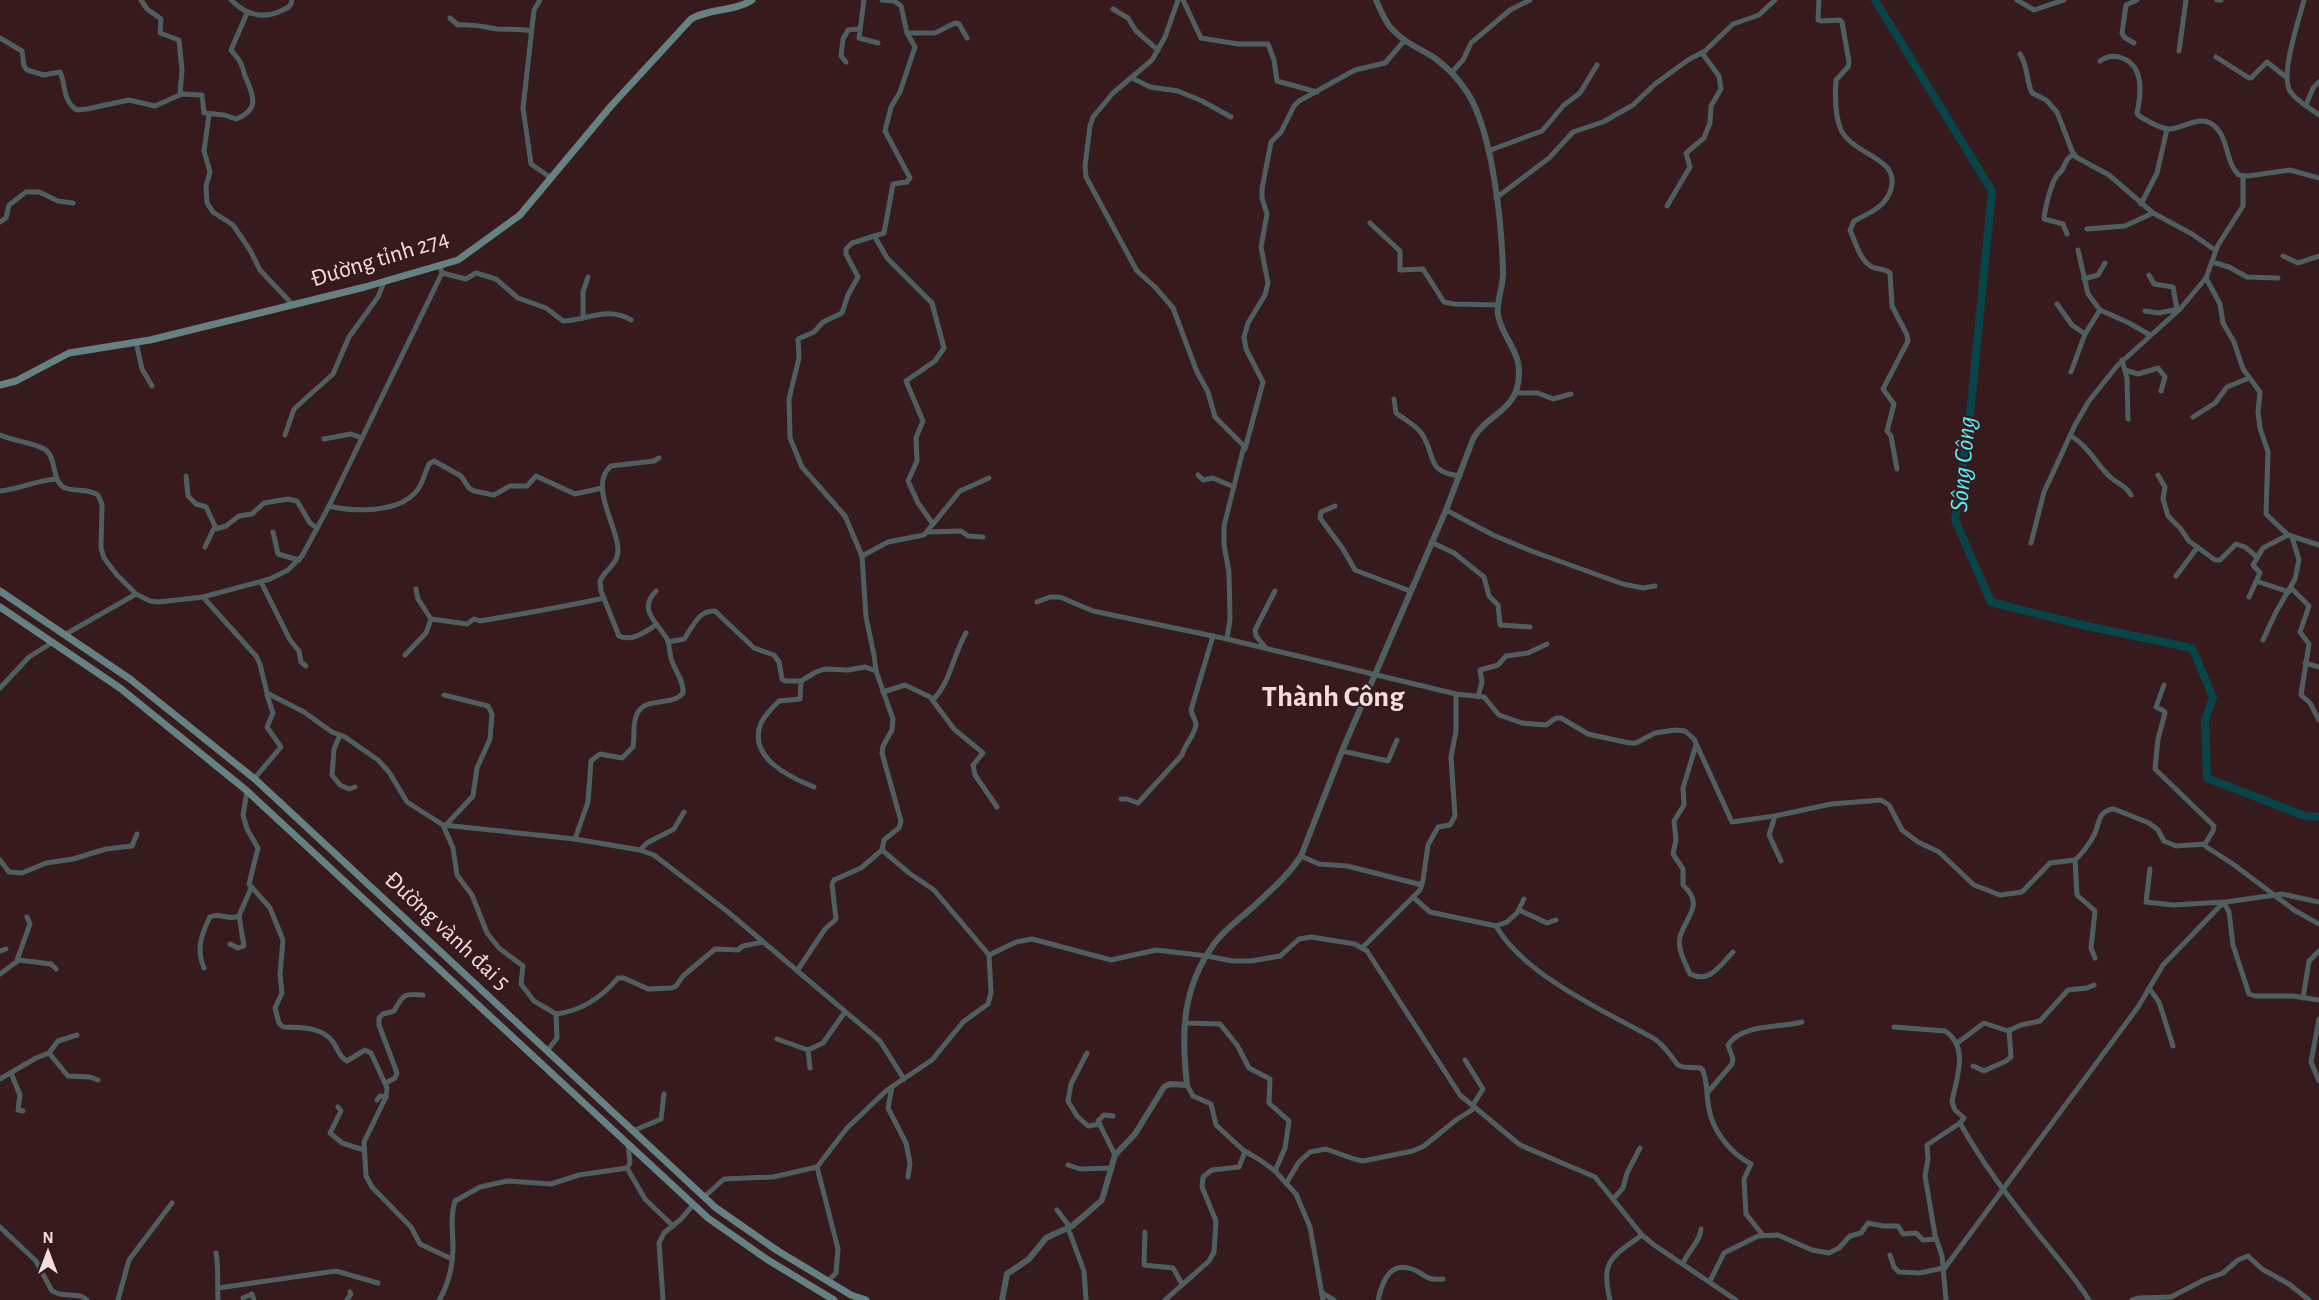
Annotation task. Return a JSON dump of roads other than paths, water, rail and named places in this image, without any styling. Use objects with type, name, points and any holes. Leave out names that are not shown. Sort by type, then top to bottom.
[{"type":"main road","name":"Đường tỉnh 274","points":[[0,385],[16,381],[69,353],[136,342],[441,270],[515,219],[611,106],[691,19],[707,12],[741,6],[752,0]]},
{"type":"main road","name":"Đường vành đai 5","points":[[0,591],[130,679],[254,779],[716,1208],[778,1251],[851,1294],[866,1300]]},
{"type":"main road","name":"Đường vành đai 5","points":[[0,607],[120,688],[248,791],[708,1218],[823,1297],[834,1300]]},
{"type":"street","points":[[141,0],[147,9],[160,19],[160,33],[179,40],[182,70],[180,94]]},
{"type":"street","points":[[231,0],[247,13],[256,15],[273,15],[289,7],[292,0]]},
{"type":"street","points":[[540,0],[534,10],[523,101],[523,124],[531,164],[551,178]]},
{"type":"street","points":[[864,0],[859,38],[878,43]]},
{"type":"street","points":[[797,971],[825,929],[836,919],[832,884],[834,880],[861,868],[882,850],[884,840],[899,828],[901,821],[882,753],[893,725],[892,715],[876,671],[866,617],[862,556],[845,516],[809,477],[796,457],[790,438],[789,399],[799,358],[798,339],[814,332],[822,322],[842,313],[848,295],[858,277],[846,254],[846,249],[852,243],[875,237],[886,230],[887,207],[893,184],[907,182],[910,178],[885,131],[891,107],[900,92],[915,51],[914,44],[907,33],[901,6],[894,1],[882,0]]},
{"type":"street","points":[[1178,0],[1169,28],[1149,63],[1102,104],[1091,121],[1085,166],[1086,177],[1137,271],[1173,308],[1197,372],[1208,392],[1215,417],[1241,441],[1245,448]]},
{"type":"street","points":[[1183,0],[1201,38],[1208,41],[1238,44],[1268,44],[1274,60],[1277,81],[1317,92]]},
{"type":"street","points":[[1323,1300],[1308,1223],[1296,1194],[1275,1171],[1245,1152],[1214,1123],[1211,1104],[1193,1096],[1187,1085],[1182,1047],[1193,979],[1217,941],[1277,885],[1301,856],[1342,751],[1446,510],[1476,433],[1509,404],[1515,393],[1518,378],[1517,359],[1500,320],[1498,305],[1503,276],[1500,217],[1488,151],[1473,102],[1451,73],[1389,26],[1376,0]]},
{"type":"street","points":[[1451,73],[1463,60],[1471,43],[1510,10],[1530,0]]},
{"type":"street","points":[[1496,198],[1553,154],[1573,132],[1603,122],[1633,105],[1655,84],[1688,60],[1702,53],[1734,24],[1759,15],[1775,0]]},
{"type":"street","points":[[1819,0],[1818,20],[1841,20],[1848,52],[1849,65],[1837,77],[1836,86],[1841,129],[1856,146],[1890,169],[1893,176],[1890,193],[1881,206],[1854,221],[1850,230],[1865,261],[1890,273],[1892,306],[1907,335],[1908,341],[1883,389],[1894,404],[1887,431],[1891,436],[1897,469]]},
{"type":"street","points":[[2017,0],[2034,10],[2064,0]]},
{"type":"street","points":[[2133,0],[2126,8],[2122,33],[2134,43]]},
{"type":"street","points":[[2179,51],[2186,0]]},
{"type":"street","points":[[2304,0],[2287,78],[2290,91],[2319,115]]},
{"type":"street","points":[[1113,9],[1128,18],[1136,31],[1146,37],[1158,50]]},
{"type":"street","points":[[0,38],[8,40],[22,51],[24,66],[27,70],[44,75],[60,72],[64,93],[76,110],[129,100],[155,106],[180,94],[202,95],[202,111],[209,115],[225,115],[236,119],[251,109],[253,103],[250,84],[240,61],[231,50],[247,13]]},
{"type":"street","points":[[450,18],[458,25],[475,24],[496,28],[520,28],[531,32]]},
{"type":"street","points":[[907,33],[935,33],[955,23],[959,24],[967,38]]},
{"type":"street","points":[[846,62],[842,56],[844,36],[848,30],[859,29]]},
{"type":"street","points":[[1227,639],[1230,619],[1229,572],[1224,532],[1237,468],[1245,448],[1263,382],[1246,349],[1244,337],[1248,323],[1265,295],[1268,283],[1261,252],[1267,214],[1261,194],[1271,142],[1281,132],[1296,103],[1355,70],[1384,63],[1405,40]]},
{"type":"street","points":[[1667,206],[1690,167],[1686,153],[1704,138],[1710,123],[1711,106],[1721,89],[1719,76],[1702,53]]},
{"type":"street","points":[[2020,54],[2025,63],[2028,84],[2032,93],[2046,100],[2056,112],[2073,155],[2109,176],[2153,213],[2216,250]]},
{"type":"street","points":[[2100,61],[2106,57],[2118,57],[2134,65],[2140,86],[2138,115],[2167,129],[2203,121],[2211,123],[2224,139],[2235,171],[2243,176],[2290,170],[2319,178]]},
{"type":"street","points":[[2216,57],[2249,78],[2267,62],[2287,78]]},
{"type":"street","points":[[1488,151],[1542,131],[1564,105],[1580,93],[1597,65]]},
{"type":"street","points":[[1132,78],[1150,87],[1186,94],[1231,117]]},
{"type":"street","points":[[2306,105],[2313,88],[2319,82]]},
{"type":"street","points":[[209,115],[204,151],[210,172],[206,186],[207,203],[213,212],[233,225],[260,270],[293,305]]},
{"type":"street","points":[[2141,204],[2159,166],[2167,129]]},
{"type":"street","points":[[2067,234],[2063,224],[2044,219],[2046,202],[2050,197],[2055,178],[2061,172],[2067,158],[2073,155]]},
{"type":"street","points":[[2031,543],[2044,492],[2070,435],[2089,401],[2122,360],[2179,309],[2206,278],[2216,250],[2231,222],[2243,206],[2243,176]]},
{"type":"street","points":[[0,222],[6,218],[10,203],[26,192],[39,192],[58,201],[73,203]]},
{"type":"street","points":[[2087,229],[2125,226],[2153,213]]},
{"type":"street","points":[[1370,223],[1400,250],[1400,270],[1416,267],[1423,269],[1444,302],[1498,305]]},
{"type":"street","points":[[875,237],[887,258],[932,303],[943,339],[944,348],[935,361],[906,381],[923,421],[916,438],[917,461],[908,481],[918,503],[933,524]]},
{"type":"street","points":[[2078,250],[2088,294],[2100,310],[2150,335]]},
{"type":"street","points":[[2283,256],[2298,263],[2319,256]]},
{"type":"street","points":[[2212,262],[2247,276],[2278,278]]},
{"type":"street","points":[[2084,279],[2098,275],[2105,263]]},
{"type":"street","points":[[0,435],[45,450],[50,457],[57,479],[66,488],[88,490],[98,495],[102,504],[104,558],[113,571],[136,594],[154,602],[203,597],[280,575],[299,560],[329,506],[441,270],[466,279],[479,273],[496,279],[518,298],[546,308],[559,319],[566,321],[608,313],[621,314],[631,320]]},
{"type":"street","points":[[2149,275],[2154,284],[2173,287],[2179,309]]},
{"type":"street","points":[[583,318],[583,292],[588,277]]},
{"type":"street","points":[[2206,278],[2220,304],[2223,323],[2234,342],[2248,378],[2258,388],[2261,396],[2258,412],[2260,428],[2268,452],[2266,514],[2290,536],[2319,545]]},
{"type":"street","points":[[285,435],[294,409],[333,374],[349,337],[378,297],[384,282]]},
{"type":"street","points":[[2057,304],[2072,325],[2085,334]]},
{"type":"street","points":[[2145,311],[2159,313],[2179,309]]},
{"type":"street","points":[[2071,372],[2085,334],[2100,310]]},
{"type":"street","points":[[136,342],[142,369],[152,386]]},
{"type":"street","points":[[2122,360],[2125,370],[2128,418]]},
{"type":"street","points":[[2125,370],[2138,374],[2158,368],[2165,377],[2161,391]]},
{"type":"street","points":[[2193,417],[2215,403],[2227,387],[2248,378]]},
{"type":"street","points":[[1515,393],[1538,393],[1553,399],[1571,394]]},
{"type":"street","points":[[1394,399],[1396,413],[1412,423],[1422,434],[1436,468],[1445,474],[1460,476]]},
{"type":"street","points":[[324,439],[351,434],[362,438]]},
{"type":"street","points":[[2070,435],[2087,447],[2108,475],[2127,488],[2131,495]]},
{"type":"street","points":[[656,625],[636,636],[628,638],[619,636],[600,581],[617,560],[618,550],[606,512],[602,488],[608,469],[611,466],[654,461],[659,458]]},
{"type":"street","points":[[329,506],[353,510],[390,507],[414,494],[429,464],[434,461],[461,476],[471,490],[491,494],[497,494],[510,486],[527,486],[536,476],[575,494],[602,488]]},
{"type":"street","points":[[1198,475],[1203,480],[1213,478],[1234,487]]},
{"type":"street","points":[[186,476],[188,496],[195,504],[206,507],[216,529]]},
{"type":"street","points":[[2158,476],[2165,488],[2163,499],[2168,516],[2197,548],[2217,561],[2236,544],[2240,544],[2257,557]]},
{"type":"street","points":[[862,556],[888,542],[920,537],[927,532],[960,491],[989,478]]},
{"type":"street","points":[[0,491],[57,479]]},
{"type":"street","points":[[205,547],[216,529],[226,526],[239,516],[252,514],[264,503],[288,499],[297,501],[310,523],[317,528]]},
{"type":"street","points":[[1335,506],[1321,512],[1320,518],[1343,549],[1352,567],[1410,591]]},
{"type":"street","points":[[1446,510],[1493,535],[1534,552],[1623,584],[1643,588],[1655,586]]},
{"type":"street","points":[[927,532],[961,531],[968,536],[983,537]]},
{"type":"street","points":[[273,532],[278,554],[299,560]]},
{"type":"street","points":[[2249,597],[2259,573],[2253,565],[2263,548],[2290,536]]},
{"type":"street","points":[[2263,640],[2276,612],[2290,591],[2299,560],[2290,536]]},
{"type":"street","points":[[1431,542],[1454,553],[1484,577],[1490,596],[1498,605],[1500,625],[1530,627]]},
{"type":"street","points":[[2176,576],[2197,548]]},
{"type":"street","points":[[2256,581],[2290,591],[2309,606],[2300,632],[2309,642],[2301,695],[2310,703],[2319,720]]},
{"type":"street","points":[[261,582],[290,640],[299,651],[301,662],[306,666]]},
{"type":"street","points":[[416,589],[418,599],[431,619],[467,624],[474,619],[480,621],[561,608],[604,598]]},
{"type":"street","points":[[575,839],[588,802],[591,761],[600,754],[622,758],[633,747],[636,717],[642,707],[676,699],[683,693],[682,684],[671,660],[668,642],[650,617],[648,607],[651,596],[656,591]]},
{"type":"street","points":[[1267,650],[1256,636],[1255,630],[1275,591]]},
{"type":"street","points":[[66,634],[136,594]]},
{"type":"street","points":[[203,597],[259,660],[273,713],[267,727],[281,747],[254,779]]},
{"type":"street","points":[[1037,602],[1050,597],[1060,597],[1093,611],[1227,639],[1374,676],[1487,699],[1497,714],[1522,723],[1546,725],[1556,718],[1561,718],[1588,734],[1629,743],[1636,743],[1655,733],[1680,730],[1689,733],[1696,745],[1730,820],[1734,822],[1775,816],[1827,804],[1881,800],[1888,805],[1902,830],[1913,839],[1939,852],[1968,881],[2000,895],[2022,892],[2050,863],[2075,861]]},
{"type":"street","points":[[668,642],[684,639],[697,619],[706,612],[715,611],[754,648],[774,655],[779,662],[783,681],[801,681],[825,669],[848,670],[866,667],[876,671]]},
{"type":"street","points":[[405,655],[426,633],[431,619]]},
{"type":"street","points":[[933,700],[948,678],[956,651],[966,633]]},
{"type":"street","points":[[1121,799],[1138,803],[1182,755],[1183,748],[1195,729],[1195,720],[1191,710],[1213,636]]},
{"type":"street","points":[[0,688],[29,657],[53,642]]},
{"type":"street","points":[[1478,697],[1482,682],[1480,670],[1498,665],[1506,656],[1528,653],[1547,644]]},
{"type":"street","points":[[2305,663],[2319,667]]},
{"type":"street","points":[[801,681],[800,699],[779,701],[762,720],[759,734],[761,748],[770,762],[814,787]]},
{"type":"street","points":[[883,692],[905,685],[933,700],[954,729],[983,753],[975,762],[974,772],[997,807]]},
{"type":"street","points":[[2164,685],[2156,707],[2165,713],[2158,739],[2156,769],[2214,826],[2205,843]]},
{"type":"street","points":[[267,693],[304,712],[384,765],[407,802],[445,825],[575,839],[640,850],[659,858],[763,942],[885,1046],[904,1079]]},
{"type":"street","points":[[1363,947],[1414,898],[1422,885],[1431,839],[1438,827],[1450,825],[1455,816],[1451,757],[1456,731],[1456,694]]},
{"type":"street","points":[[444,695],[488,706],[492,714],[490,739],[477,768],[473,796],[445,825]]},
{"type":"street","points":[[340,735],[334,749],[332,775],[340,785],[349,789],[355,787]]},
{"type":"street","points":[[1342,751],[1388,761],[1397,740]]},
{"type":"street","points":[[1696,745],[1683,788],[1684,806],[1674,824],[1676,840],[1673,854],[1683,869],[1683,885],[1691,893],[1694,903],[1680,942],[1690,974],[1698,978],[1713,973],[1732,952]]},
{"type":"street","points":[[248,791],[243,815],[247,829],[258,848],[248,881],[251,888],[270,908],[283,940],[280,974],[282,993],[275,1008],[279,1023],[283,1027],[323,1032],[331,1040],[341,1057],[347,1061],[368,1051],[376,1061],[386,1083],[386,1097],[365,1138],[366,1176],[372,1187],[411,1227],[420,1244],[452,1258]]},
{"type":"street","points":[[2095,958],[2091,948],[2095,912],[2077,895],[2075,861],[2095,834],[2099,817],[2108,810],[2114,809],[2150,823],[2158,830],[2164,841],[2176,846],[2205,843]]},
{"type":"street","points":[[640,850],[647,843],[674,829],[684,812]]},
{"type":"street","points":[[1775,816],[1769,835],[1781,861]]},
{"type":"street","points":[[445,825],[453,848],[458,875],[472,895],[487,933],[499,948],[523,966],[521,984],[534,1001],[556,1014],[581,1007],[600,996],[618,978],[624,978],[648,989],[672,988],[715,949],[738,950],[743,946],[763,942]]},
{"type":"street","points":[[0,860],[9,872],[17,874],[46,862],[74,859],[106,849],[129,848],[137,834]]},
{"type":"street","points":[[2205,843],[2207,849],[2233,864],[2294,910],[2319,924]]},
{"type":"street","points":[[704,1197],[724,1179],[773,1177],[817,1167],[847,1128],[892,1087],[932,1060],[963,1022],[988,1004],[991,993],[989,954],[934,890],[882,850]]},
{"type":"street","points":[[1301,856],[1319,864],[1347,866],[1422,885]]},
{"type":"street","points":[[2150,869],[2146,902],[2173,905],[2210,901],[2225,902],[2274,894],[2319,902]]},
{"type":"street","points":[[230,944],[238,948],[244,946],[239,916],[251,888]]},
{"type":"street","points":[[1414,898],[1430,912],[1496,926],[1507,922],[1519,910],[1524,899]]},
{"type":"street","points":[[1890,1255],[1896,1270],[1903,1273],[1920,1273],[1943,1268],[2138,1007],[2163,965],[2225,902]]},
{"type":"street","points":[[2225,902],[2229,912],[2232,945],[2249,994],[2319,1000]]},
{"type":"street","points":[[1519,910],[1547,923],[1556,920]]},
{"type":"street","points":[[204,968],[199,949],[210,917],[239,916]]},
{"type":"street","points":[[0,974],[17,960],[30,924],[27,917]]},
{"type":"street","points":[[1496,926],[1526,962],[1560,985],[1655,1039],[1683,1067],[1701,1068],[1705,1075],[1709,1109],[1719,1133],[1736,1155],[1750,1164],[1744,1179],[1746,1214],[1762,1234]]},
{"type":"street","points":[[989,954],[1016,942],[1032,939],[1111,960],[1156,950],[1241,962],[1275,957],[1285,952],[1299,939],[1311,937],[1363,947],[1385,977],[1457,1091],[1525,1148],[1595,1177],[1642,1235],[1660,1250],[1737,1300]]},
{"type":"street","points":[[2303,998],[2309,961],[2319,951]]},
{"type":"street","points":[[17,960],[51,964],[56,969]]},
{"type":"street","points":[[1956,1044],[1984,1023],[2009,1030],[2040,1021],[2068,990],[2094,985]]},
{"type":"street","points":[[2149,988],[2159,1002],[2173,1046]]},
{"type":"street","points":[[386,1083],[395,1078],[397,1073],[379,1025],[379,1017],[392,1013],[406,994],[423,995]]},
{"type":"street","points":[[777,1039],[808,1050],[823,1043],[845,1012]]},
{"type":"street","points":[[547,1051],[557,1038],[556,1014]]},
{"type":"street","points":[[2319,1019],[2312,1059],[2319,1081]]},
{"type":"street","points":[[1708,1092],[1732,1064],[1728,1046],[1736,1037],[1753,1029],[1802,1022]]},
{"type":"street","points":[[1185,1023],[1220,1024],[1237,1045],[1249,1068],[1270,1079],[1269,1103],[1289,1121],[1285,1148],[1275,1171]]},
{"type":"street","points":[[1894,1027],[1945,1031],[1956,1044],[1960,1059],[1952,1102],[1955,1110],[1964,1118],[1927,1145],[1928,1159],[1925,1175],[1943,1268],[1946,1300]]},
{"type":"street","points":[[1973,1066],[1984,1071],[2011,1057],[2009,1030]]},
{"type":"street","points":[[0,1079],[49,1053],[58,1041],[77,1035]]},
{"type":"street","points":[[808,1050],[810,1068]]},
{"type":"street","points":[[49,1053],[69,1076],[90,1077],[98,1080]]},
{"type":"street","points":[[1087,1053],[1072,1082],[1068,1101],[1077,1116],[1088,1126],[1100,1124]]},
{"type":"street","points":[[1287,1182],[1299,1162],[1310,1152],[1326,1149],[1364,1161],[1413,1151],[1424,1146],[1474,1107],[1483,1089],[1466,1060]]},
{"type":"street","points":[[11,1073],[20,1095],[18,1110],[23,1111]]},
{"type":"street","points":[[1002,1300],[1007,1274],[1029,1259],[1046,1238],[1069,1228],[1102,1200],[1115,1155],[1135,1134],[1164,1087],[1170,1084],[1187,1085]]},
{"type":"street","points":[[892,1087],[888,1108],[906,1143],[910,1163],[908,1178]]},
{"type":"street","points":[[633,1131],[661,1119],[664,1094]]},
{"type":"street","points":[[377,1100],[380,1096],[386,1097]]},
{"type":"street","points":[[338,1107],[341,1111],[330,1133],[342,1143],[364,1150]]},
{"type":"street","points":[[1113,1116],[1104,1115],[1098,1121],[1115,1155]]},
{"type":"street","points":[[1960,1123],[1979,1157],[2003,1190],[2076,1280],[2089,1300]]},
{"type":"street","points":[[627,1144],[630,1163],[627,1168]]},
{"type":"street","points":[[1613,1199],[1623,1188],[1627,1173],[1640,1148]]},
{"type":"street","points":[[1166,1300],[1209,1261],[1214,1252],[1216,1221],[1202,1187],[1203,1177],[1212,1170],[1239,1167],[1245,1152]]},
{"type":"street","points":[[1068,1165],[1080,1169],[1111,1168]]},
{"type":"street","points":[[817,1167],[838,1250],[836,1272],[828,1281]]},
{"type":"street","points":[[627,1168],[645,1199],[673,1226]]},
{"type":"street","points":[[439,1300],[445,1289],[452,1258],[451,1227],[454,1203],[476,1189],[513,1180],[551,1184],[579,1175],[627,1168]]},
{"type":"street","points":[[118,1300],[129,1260],[172,1203]]},
{"type":"street","points":[[663,1300],[659,1243],[664,1233],[693,1204]]},
{"type":"street","points":[[1057,1210],[1069,1228],[1083,1266],[1086,1300]]},
{"type":"street","points":[[1710,1281],[1725,1253],[1762,1234],[1778,1235],[1823,1253],[1834,1251],[1850,1236],[1861,1233],[1868,1223],[1898,1226],[1904,1234],[1916,1233],[1923,1240],[1936,1239]]},
{"type":"street","points":[[0,1227],[36,1262],[52,1291],[59,1294],[78,1295],[87,1300]]},
{"type":"street","points":[[1683,1264],[1688,1252],[1700,1237],[1701,1229]]},
{"type":"street","points":[[1145,1232],[1144,1265],[1173,1268],[1182,1284]]},
{"type":"street","points":[[1610,1300],[1606,1273],[1611,1259],[1642,1235]]},
{"type":"street","points":[[216,1253],[219,1263],[216,1280],[218,1300]]},
{"type":"street","points":[[2132,1300],[2171,1297],[2223,1273],[2238,1260],[2248,1256],[2262,1269],[2289,1284],[2309,1300]]},
{"type":"street","points":[[1378,1300],[1384,1278],[1388,1273],[1397,1269],[1412,1269],[1430,1280],[1443,1279]]},
{"type":"street","points":[[218,1288],[336,1271],[378,1283]]},
{"type":"street","points":[[347,1300],[350,1292]]},
{"type":"street","points":[[1322,1293],[1334,1300]]},
{"type":"street","points":[[243,1298],[252,1294],[254,1300]]},
{"type":"waterway","name":"Sông Công","points":[[1875,0],[1992,191],[1970,414],[1955,520],[1991,602],[2087,626],[2192,648],[2213,697],[2205,720],[2207,778],[2305,816],[2319,817]]},
{"type":"district","name":"Thành Công","points":[[1333,697]]}]
